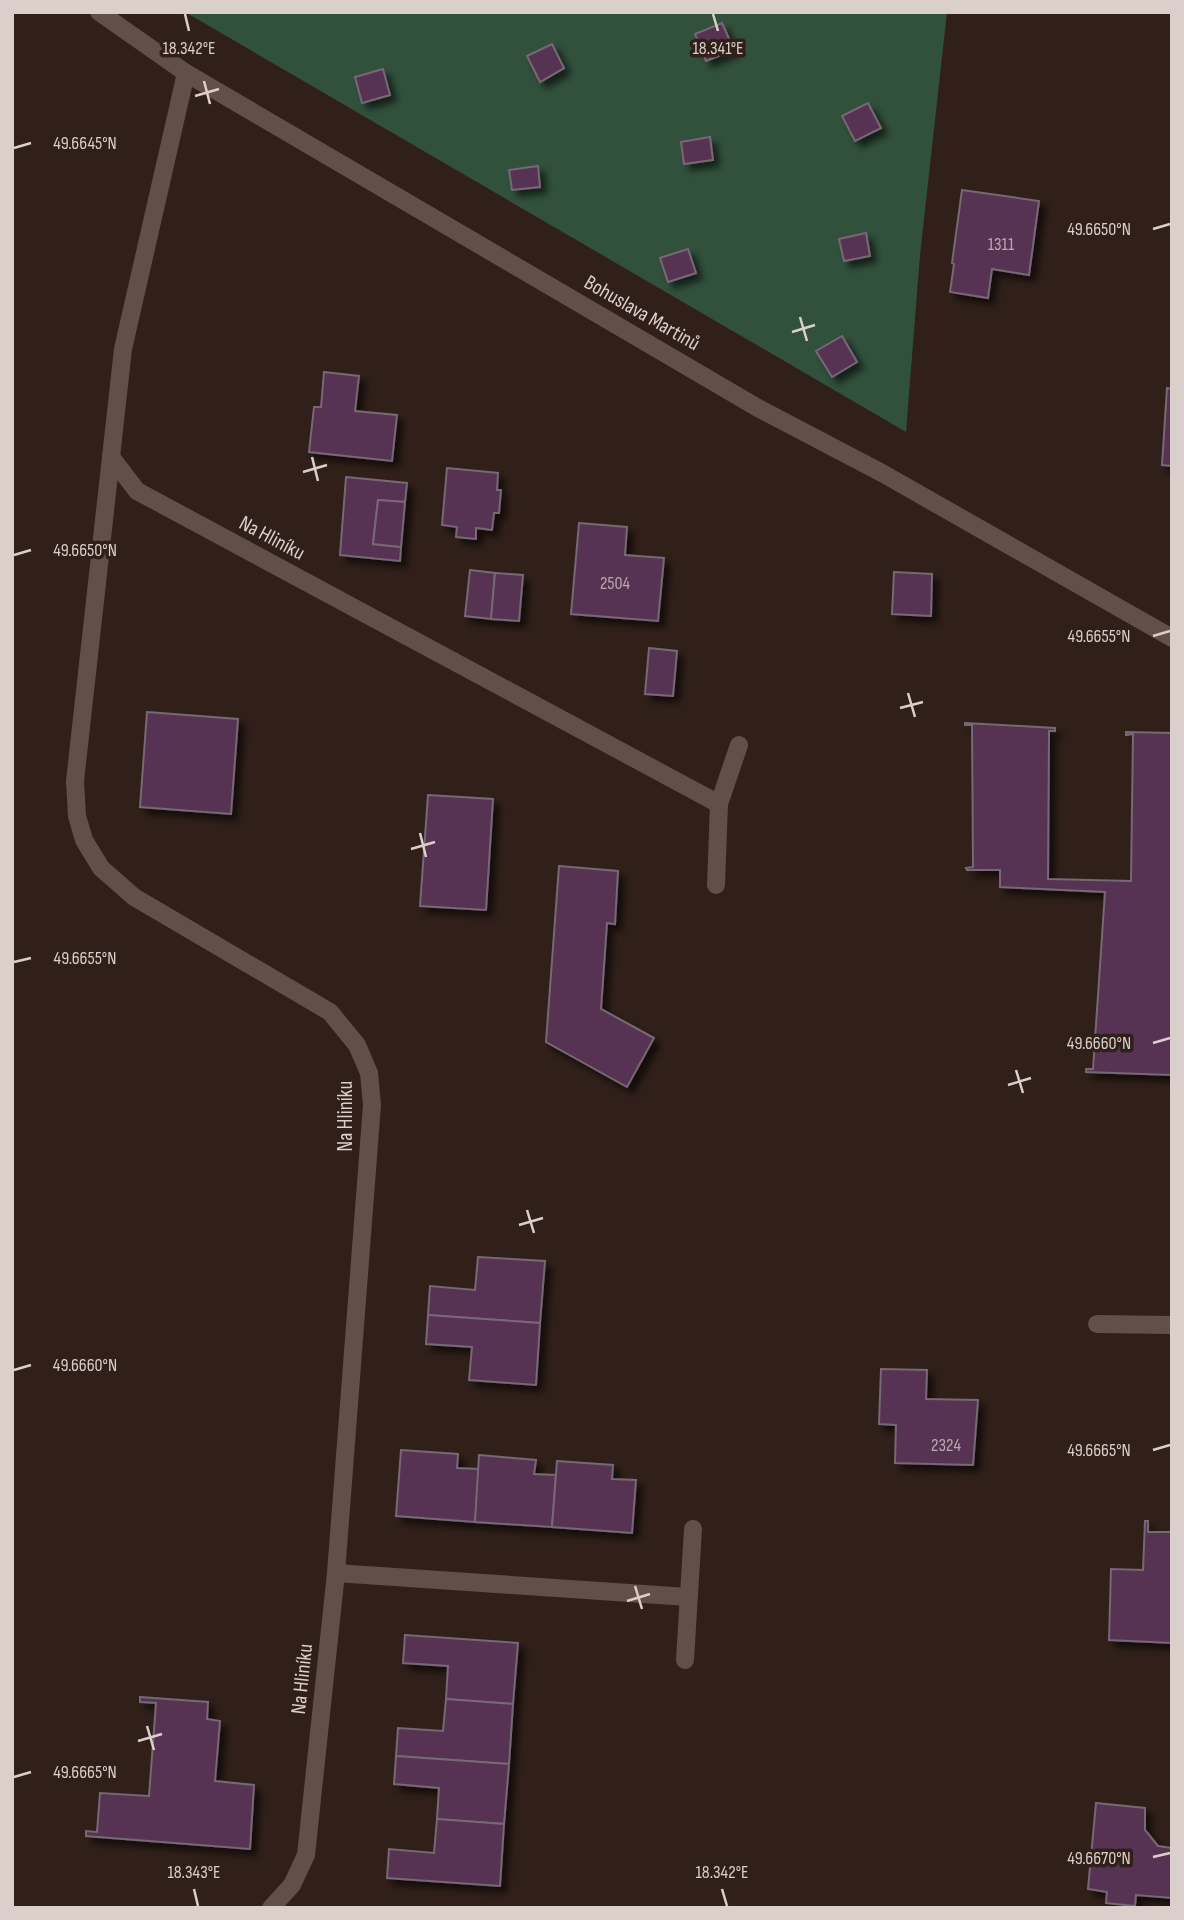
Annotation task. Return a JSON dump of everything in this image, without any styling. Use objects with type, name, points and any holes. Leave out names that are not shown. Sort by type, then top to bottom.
[{"type":"street","name":"Bohuslava Martinů","points":[[99,12],[186,73],[758,408],[882,473],[1172,638]]},
{"type":"street","name":"Na Hliníku","points":[[186,73],[123,349],[75,781],[77,816],[84,841],[101,868],[134,897],[330,1012],[356,1045],[369,1073],[372,1105],[336,1573],[306,1855],[292,1885],[271,1908]]},
{"type":"street","name":"Na Hliníku","points":[[111,457],[137,491],[719,804]]},
{"type":"street","points":[[716,885],[719,804],[739,745]]},
{"type":"street","points":[[1097,1324],[1172,1325]]},
{"type":"street","points":[[685,1660],[693,1529]]},
{"type":"street","points":[[336,1573],[688,1597]]},
{"type":"green space","points":[[185,12],[947,12],[920,255],[906,432]]},
{"type":"building","points":[[722,23],[734,50],[706,61],[695,34]]},
{"type":"building","points":[[552,44],[564,68],[540,82],[527,56]]},
{"type":"building","points":[[383,69],[390,95],[362,103],[355,77]]},
{"type":"building","points":[[868,103],[881,128],[855,141],[842,116]]},
{"type":"building","points":[[710,137],[713,160],[684,164],[681,142]]},
{"type":"building","points":[[538,166],[540,187],[512,190],[509,170]]},
{"type":"building","points":[[962,190],[1039,201],[1029,275],[992,269],[988,298],[950,292]]},
{"type":"building","points":[[866,233],[870,256],[844,261],[839,239]]},
{"type":"building","points":[[688,249],[696,273],[668,282],[660,258]]},
{"type":"building","points":[[842,336],[857,362],[832,377],[816,351]]},
{"type":"building","points":[[324,372],[359,376],[355,411],[397,415],[392,461],[309,452],[314,407],[321,407]]},
{"type":"building","points":[[1167,388],[1172,389],[1172,466],[1162,465]]},
{"type":"building","points":[[447,468],[498,473],[497,490],[501,490],[499,513],[494,513],[492,530],[476,528],[476,539],[456,537],[457,527],[442,525]]},
{"type":"building","points":[[346,477],[407,483],[405,502],[378,500],[373,544],[401,547],[400,561],[340,555]]},
{"type":"building","points":[[378,500],[405,502],[401,547],[373,544]]},
{"type":"building","points":[[579,523],[627,527],[625,555],[664,558],[658,621],[571,614]]},
{"type":"building","points":[[470,570],[495,573],[491,619],[465,616]]},
{"type":"building","points":[[894,572],[932,574],[931,616],[892,614]]},
{"type":"building","points":[[495,573],[523,575],[519,621],[491,619]]},
{"type":"building","points":[[649,648],[677,651],[673,696],[645,694]]},
{"type":"building","points":[[147,712],[238,719],[231,814],[140,807]]},
{"type":"building","points":[[965,723],[1055,728],[1055,731],[1049,731],[1048,879],[1131,881],[1133,734],[1126,735],[1126,732],[1172,733],[1172,1075],[1086,1072],[1086,1069],[1093,1069],[1105,892],[1000,887],[1000,870],[967,870],[966,868],[973,867],[972,725]]},
{"type":"building","points":[[428,795],[493,799],[486,910],[420,906]]},
{"type":"building","points":[[559,866],[618,871],[615,924],[607,923],[601,1009],[654,1038],[627,1087],[546,1042]]},
{"type":"building","points":[[478,1257],[545,1261],[540,1323],[428,1315],[430,1286],[475,1290]]},
{"type":"building","points":[[428,1315],[540,1323],[536,1385],[469,1380],[472,1347],[426,1344]]},
{"type":"building","points":[[881,1369],[927,1370],[926,1399],[978,1400],[973,1465],[895,1463],[896,1425],[879,1424]]},
{"type":"building","points":[[401,1450],[458,1454],[457,1468],[479,1469],[475,1522],[396,1516]]},
{"type":"building","points":[[479,1455],[536,1460],[534,1474],[556,1475],[552,1527],[475,1522]]},
{"type":"building","points":[[557,1461],[613,1465],[612,1479],[636,1480],[632,1533],[552,1527]]},
{"type":"building","points":[[1145,1521],[1148,1521],[1148,1532],[1172,1532],[1172,1643],[1109,1640],[1111,1569],[1143,1570]]},
{"type":"building","points":[[405,1635],[518,1643],[513,1704],[446,1699],[448,1666],[403,1663]]},
{"type":"building","points":[[140,1697],[208,1702],[207,1719],[220,1721],[215,1781],[254,1785],[250,1849],[86,1836],[86,1831],[97,1832],[100,1793],[149,1796],[156,1703],[140,1702]]},
{"type":"building","points":[[446,1699],[513,1704],[509,1764],[396,1756],[398,1728],[443,1731]]},
{"type":"building","points":[[396,1756],[509,1764],[504,1824],[437,1819],[439,1788],[394,1784]]},
{"type":"building","points":[[1096,1803],[1145,1808],[1145,1830],[1158,1846],[1172,1848],[1172,1898],[1136,1895],[1135,1906],[1106,1903],[1107,1892],[1088,1889]]},
{"type":"building","points":[[437,1819],[504,1824],[500,1886],[387,1878],[389,1849],[434,1853]]}]
